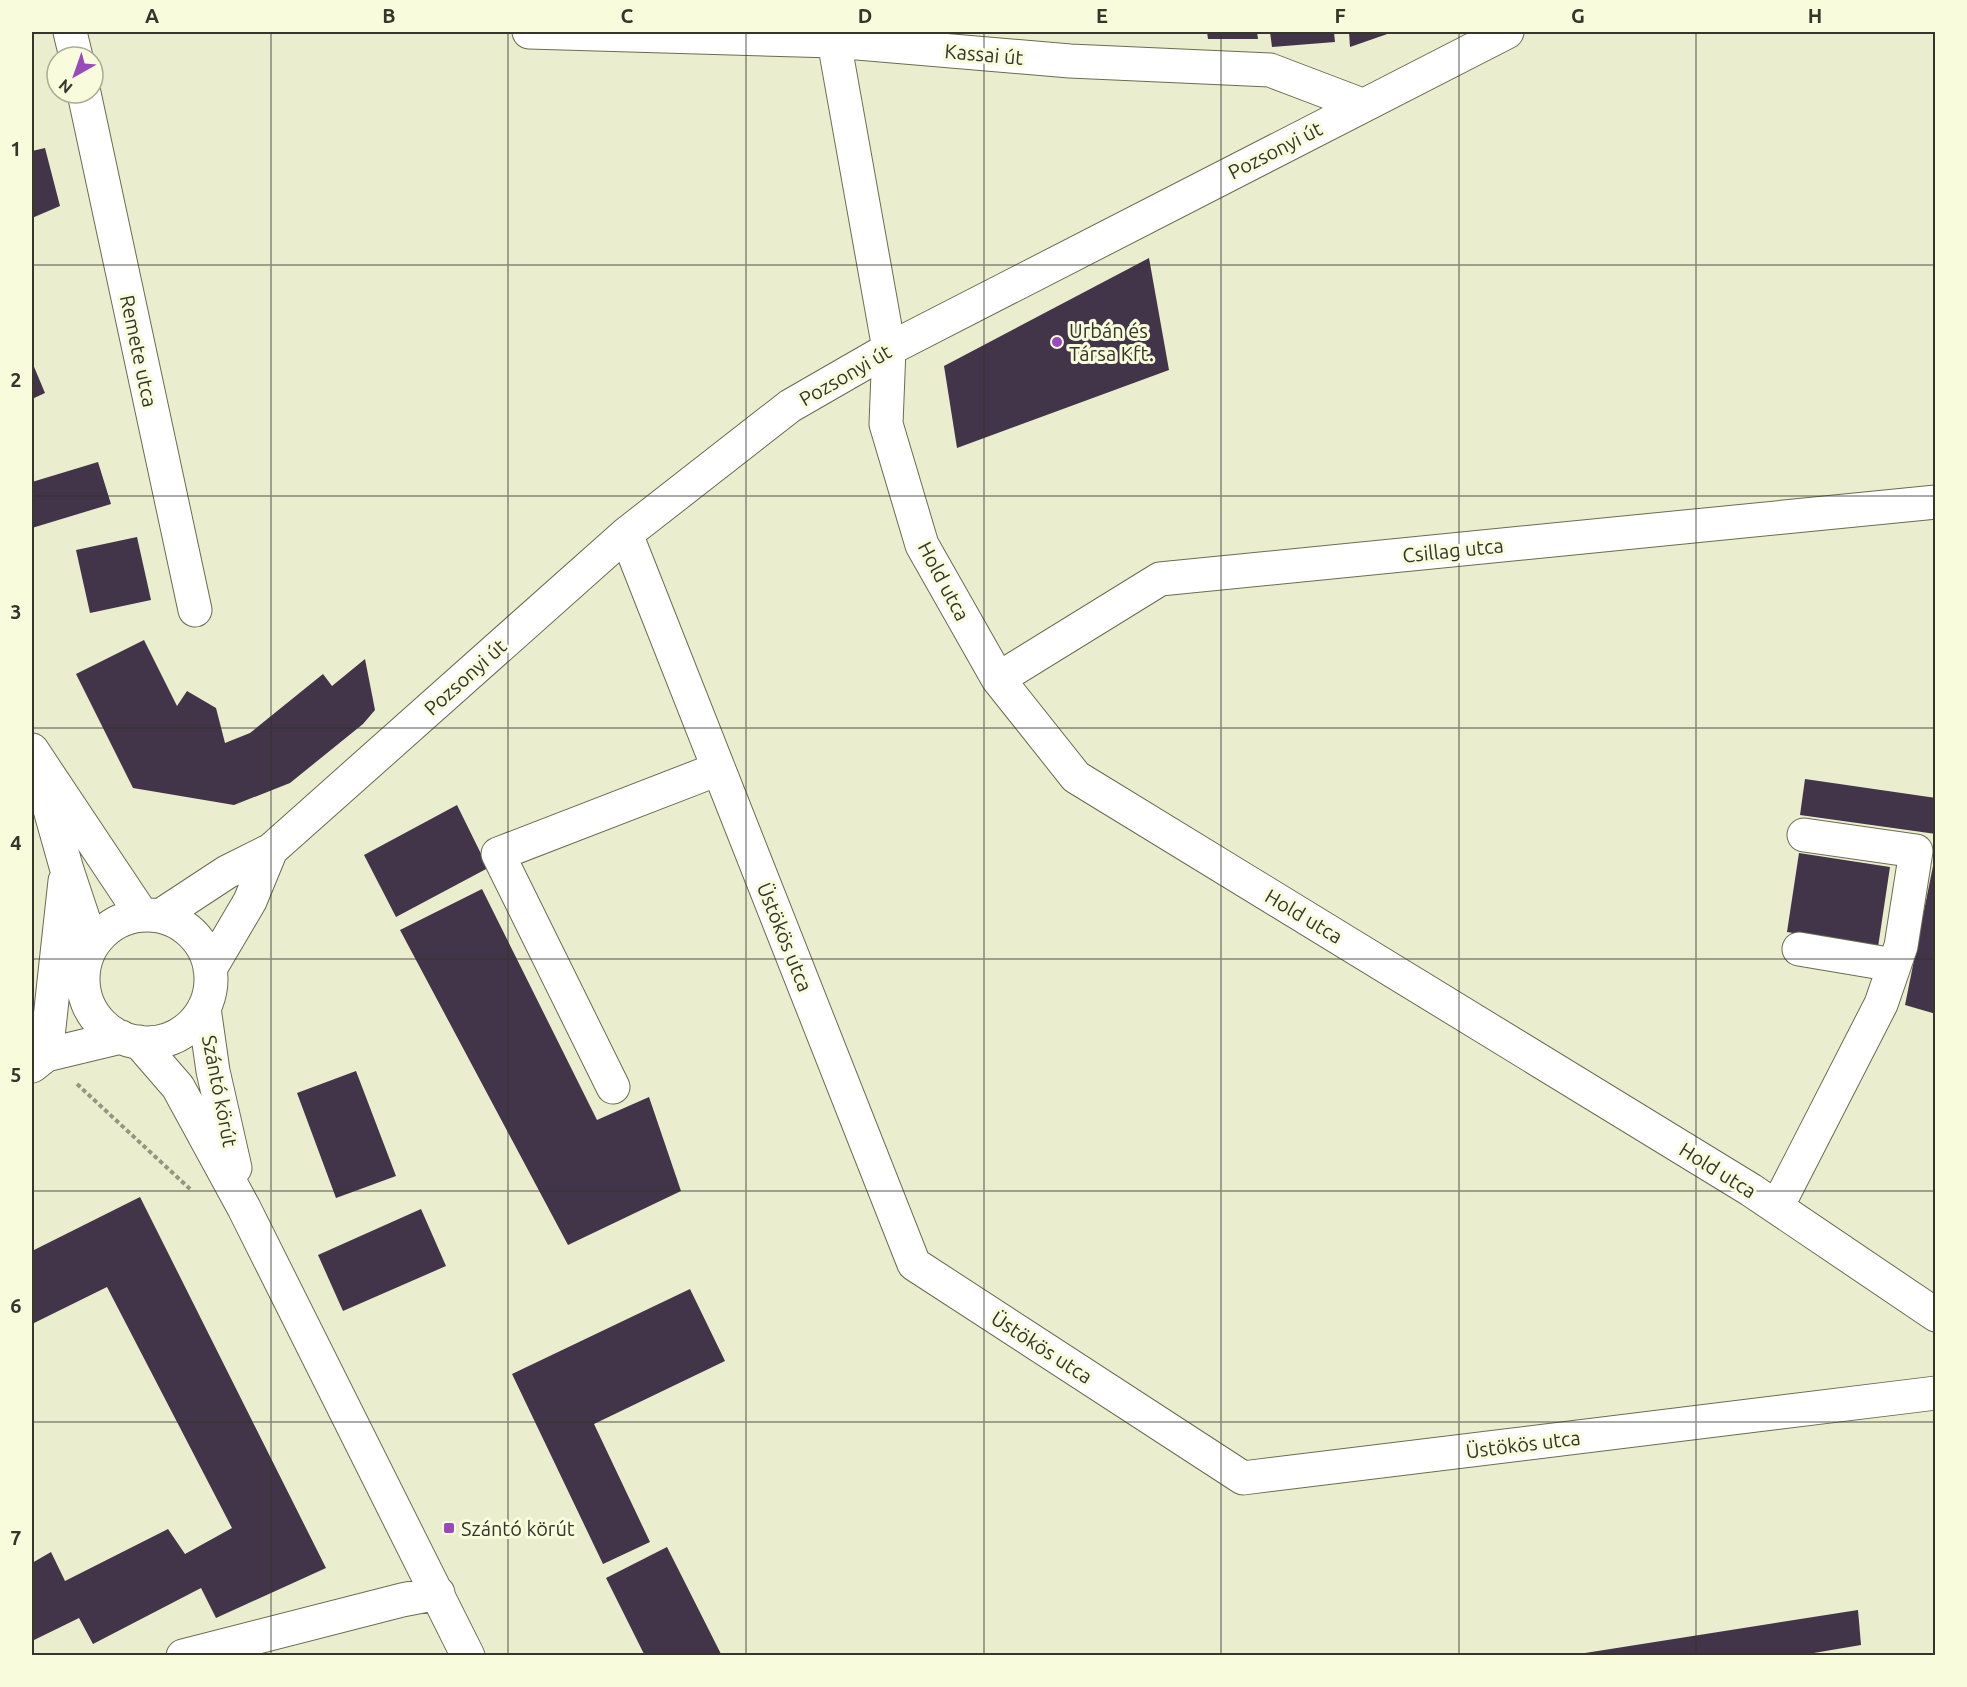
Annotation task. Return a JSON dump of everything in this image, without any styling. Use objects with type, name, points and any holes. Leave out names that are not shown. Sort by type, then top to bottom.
[{"type":"street","name":"Kassai út","points":[[529,32],[761,35],[1070,61],[1270,70],[1362,105]]},
{"type":"street","name":"Pozsonyi út","points":[[151,915],[271,850],[626,534],[790,406],[889,349],[1508,32]]},
{"type":"street","name":"Hold utca","points":[[834,41],[889,349],[886,424],[922,545],[998,678],[1076,777],[1776,1207],[1935,1315]]},
{"type":"street","name":"Remete utca","points":[[87,105],[195,610]]},
{"type":"street","name":"Csillag utca","points":[[998,678],[1160,579],[1935,502]]},
{"type":"street","name":"Üstökös utca","points":[[626,534],[914,1264],[1244,1478],[1935,1394]]},
{"type":"street","points":[[34,754],[67,870],[88,956],[84,992],[93,1014],[106,1028],[130,1040]]},
{"type":"street","points":[[34,754],[101,850],[151,915]]},
{"type":"street","points":[[613,1087],[498,854],[718,769]]},
{"type":"street","points":[[1776,1207],[1881,1004],[1901,946],[1916,851],[1804,834]]},
{"type":"street","name":"Pozsonyi út","points":[[210,969],[250,901],[271,850]]},
{"type":"street","points":[[39,1060],[67,870]]},
{"type":"street","points":[[151,915],[177,922],[192,933],[204,950],[210,969],[210,989],[204,1008],[192,1024],[175,1036],[158,1042],[130,1040],[39,1060],[68,1012],[88,956],[108,927],[124,918],[151,915]]},
{"type":"street","points":[[1799,949],[1894,966]]},
{"type":"street","name":"Szántó körút","points":[[204,1008],[213,1071],[244,1208]]},
{"type":"street","name":"Szántó körút","points":[[130,1040],[178,1087],[244,1208],[468,1656]]},
{"type":"street","points":[[183,1656],[402,1600],[438,1593]]},
{"type":"path","points":[[39,1060],[195,1194]]},
{"type":"building","points":[[1207,32],[1257,32],[1258,39],[1208,39]]},
{"type":"building","points":[[1270,32],[1334,32],[1335,42],[1272,47]]},
{"type":"building","points":[[1349,32],[1393,32],[1350,47]]},
{"type":"building","points":[[45,148],[60,206],[32,218],[32,151]]},
{"type":"building","points":[[1149,258],[1169,370],[957,448],[944,366]]},
{"type":"building","points":[[32,362],[45,393],[32,399]]},
{"type":"building","points":[[98,462],[111,504],[32,528],[32,482]]},
{"type":"building","points":[[137,537],[151,600],[90,613],[76,550]]},
{"type":"building","points":[[144,640],[177,706],[187,691],[216,708],[225,743],[250,733],[323,674],[332,686],[365,659],[375,710],[363,724],[290,783],[234,805],[133,788],[76,674]]},
{"type":"building","points":[[1805,779],[1936,798],[1936,834],[1800,815]]},
{"type":"building","points":[[457,805],[488,868],[396,917],[364,855]]},
{"type":"building","points":[[1799,853],[1890,867],[1878,947],[1787,932]]},
{"type":"building","points":[[1934,861],[1936,861],[1936,1014],[1905,1005]]},
{"type":"building","points":[[482,889],[597,1120],[649,1097],[681,1191],[568,1245],[400,930]]},
{"type":"building","points":[[356,1071],[396,1176],[336,1198],[297,1093]]},
{"type":"building","points":[[140,1197],[326,1568],[216,1618],[201,1588],[93,1644],[79,1618],[32,1641],[32,1563],[51,1552],[65,1581],[168,1529],[185,1554],[232,1528],[107,1287],[32,1324],[32,1251]]},
{"type":"building","points":[[421,1209],[446,1266],[343,1311],[318,1255]]},
{"type":"building","points":[[690,1289],[725,1361],[594,1424],[650,1542],[603,1564],[512,1374]]},
{"type":"building","points":[[667,1547],[722,1656],[645,1656],[606,1578]]},
{"type":"building","points":[[1858,1610],[1861,1645],[1796,1656],[1566,1656]]},
{"type":"place","name":"Urbán és Társa Kft.","points":[[1057,342]]},
{"type":"place","name":"Szántó körút","points":[[449,1528]]}]
